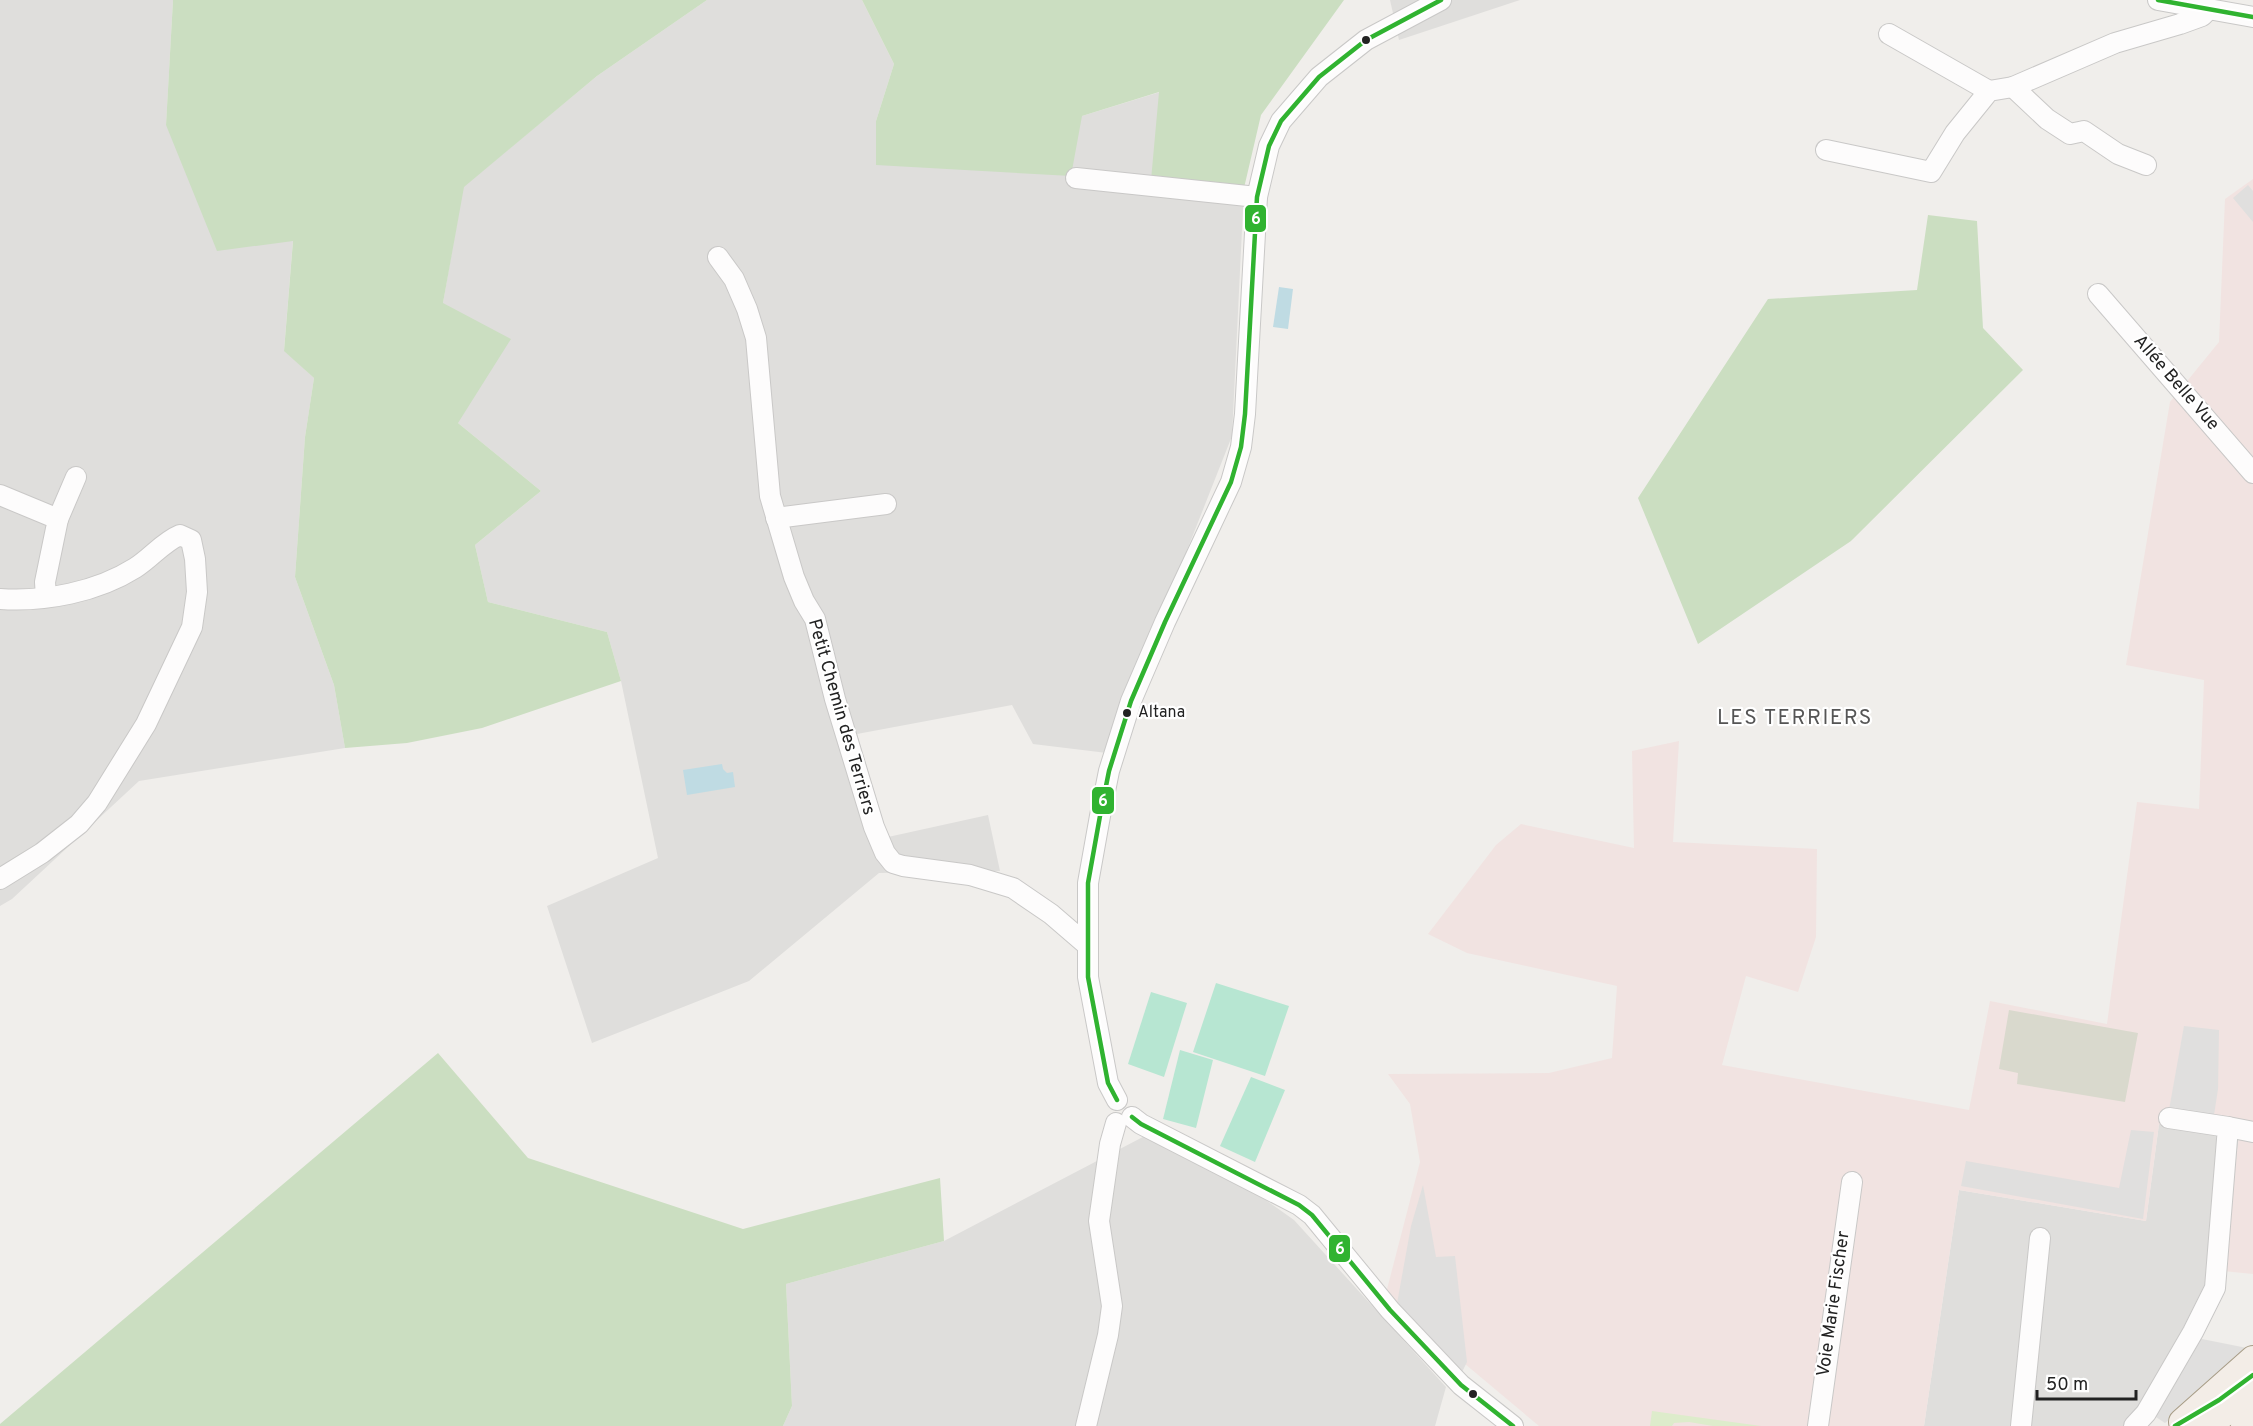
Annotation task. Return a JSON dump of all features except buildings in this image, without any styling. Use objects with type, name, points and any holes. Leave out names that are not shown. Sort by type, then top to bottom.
[{"type":"main road","points":[[2178,1424],[2219,1400],[2251,1364]]},
{"type":"main road","points":[[2207,1426],[2253,1393]]},
{"type":"main road","points":[[2244,1426],[2253,1421]]},
{"type":"street","points":[[1441,0],[1366,40],[1319,77],[1281,121],[1269,146],[1257,196],[1245,414],[1241,447],[1231,482],[1165,622],[1131,701],[1117,741],[1088,883],[1088,977],[1108,1083],[1118,1100],[1111,1104],[1109,1111],[1111,1118],[1124,1120],[1306,1210],[1317,1220],[1390,1310],[1461,1385],[1513,1426]]},
{"type":"street","points":[[2158,0],[2253,17]]},
{"type":"street","points":[[1888,34],[1989,91],[2013,87],[2115,43],[2202,16],[2208,10]]},
{"type":"street","points":[[2013,87],[2048,119],[2070,134],[2084,131],[2118,154],[2146,165]]},
{"type":"street","points":[[1826,150],[1931,172],[1955,133],[1989,91]]},
{"type":"street","points":[[1076,178],[1257,196]]},
{"type":"street","name":"Petit Chemin des Terriers","points":[[718,258],[734,279],[756,338],[770,496],[794,577],[815,619],[835,699],[874,826],[885,854],[893,862],[903,866],[970,875],[1012,888],[1042,907],[1087,945]]},
{"type":"street","name":"Allée Belle Vue","points":[[2098,294],[2253,473]]},
{"type":"street","points":[[46,597],[45,582],[58,519],[76,477]]},
{"type":"street","points":[[0,495],[58,519]]},
{"type":"street","points":[[776,518],[886,504]]},
{"type":"street","points":[[0,598],[22,600],[61,595],[109,582],[133,570],[152,557],[170,539],[180,535],[190,540],[195,559],[197,592],[192,627],[146,724],[97,803],[79,824],[42,853],[0,879]]},
{"type":"street","points":[[2169,1118],[2253,1132]]},
{"type":"street","points":[[1086,1426],[1108,1335],[1112,1306],[1099,1221],[1110,1144],[1124,1120]]},
{"type":"street","points":[[2140,1420],[2193,1332],[2215,1288],[2228,1127]]},
{"type":"street","name":"Voie Marie Fischer","points":[[1818,1426],[1852,1182]]},
{"type":"street","points":[[2021,1426],[2040,1238]]},
{"type":"shaded area","points":[[0,0],[173,0],[166,125],[293,240],[284,350],[314,378],[305,437],[295,577],[334,685],[345,748],[139,781],[12,899],[0,906]]},
{"type":"shaded area","points":[[707,0],[862,0],[894,64],[876,121],[1082,116],[1160,92],[1244,188],[1232,436],[1107,753],[1033,744],[1012,705],[857,734],[888,837],[988,815],[1000,871],[879,873],[749,981],[592,1043],[547,906],[658,858],[621,681],[607,632],[488,602],[475,545],[541,491],[458,423],[443,303],[463,187],[597,76]]},
{"type":"shaded area","points":[[1390,0],[1520,0],[1399,40]]},
{"type":"shaded area","points":[[2253,179],[2253,1274],[2223,1271],[2239,1136],[2159,1124],[2146,1221],[1959,1190],[1924,1426],[1539,1426],[1385,1297],[1420,1162],[1410,1104],[1388,1074],[1549,1073],[1612,1058],[1617,986],[1467,953],[1428,934],[1496,845],[1521,824],[1634,848],[1632,751],[1679,741],[1673,842],[1817,849],[1816,937],[1798,992],[1746,976],[1722,1065],[1969,1110],[1990,1001],[2107,1024],[2137,802],[2199,809],[2204,680],[2126,665],[2170,402],[2219,342],[2225,199]]},
{"type":"shaded area","points":[[2248,185],[2253,191],[2253,222],[2233,198]]},
{"type":"shaded area","points":[[2009,1010],[2138,1033],[2125,1102],[2017,1084],[2018,1073],[1999,1069]]},
{"type":"shaded area","points":[[2184,1026],[2219,1030],[2218,1089],[2214,1115],[2169,1110]]},
{"type":"shaded area","points":[[2159,1124],[2239,1136],[2223,1271],[2142,1426],[1924,1426],[1959,1190],[2146,1221]]},
{"type":"shaded area","points":[[1162,1127],[1294,1220],[1446,1387],[1435,1426],[783,1426],[792,1406],[786,1284],[944,1241]]},
{"type":"shaded area","points":[[2131,1130],[2154,1132],[2143,1219],[1961,1186],[1966,1161],[2119,1188]]},
{"type":"shaded area","points":[[1423,1185],[1436,1257],[1455,1256],[1467,1362],[1460,1376],[1396,1309],[1411,1226]]},
{"type":"shaded area","points":[[2197,1338],[2247,1348],[2217,1380],[2165,1423],[2153,1415]]},
{"type":"green space","points":[[173,0],[707,0],[597,76],[464,187],[443,303],[511,339],[458,423],[541,491],[475,545],[488,602],[607,632],[621,681],[482,728],[407,743],[345,748],[334,685],[295,577],[305,437],[314,378],[284,351],[293,241],[217,251],[166,125]]},
{"type":"green space","points":[[862,0],[1344,0],[1261,115],[1244,188],[1151,180],[1159,92],[1082,116],[1071,176],[876,165],[876,121],[894,64]]},
{"type":"green space","points":[[1928,215],[1977,221],[1983,328],[2023,370],[1851,541],[1698,644],[1638,498],[1768,299],[1917,290]]},
{"type":"green space","points":[[1216,983],[1289,1006],[1265,1076],[1193,1052]]},
{"type":"green space","points":[[1151,992],[1187,1003],[1164,1077],[1128,1064]]},
{"type":"green space","points":[[1180,1050],[1213,1060],[1196,1128],[1163,1119]]},
{"type":"green space","points":[[438,1053],[528,1158],[743,1229],[940,1178],[944,1241],[786,1284],[792,1406],[783,1426],[0,1426],[0,1424]]},
{"type":"green space","points":[[1251,1077],[1285,1090],[1255,1162],[1220,1146]]},
{"type":"green space","points":[[1652,1411],[1761,1426],[1713,1426],[1689,1422],[1674,1423],[1672,1426],[1650,1426]]},
{"type":"water","points":[[1279,287],[1293,289],[1288,329],[1273,327]]},
{"type":"water","points":[[722,764],[727,773],[733,772],[735,787],[687,795],[683,770]]},
{"type":"transit line","name":"6","points":[[1117,1100],[1108,1083],[1088,977],[1088,883],[1109,771],[1131,701],[1165,622],[1231,482],[1241,447],[1245,414],[1257,197],[1269,146],[1281,121],[1319,77],[1366,40],[1441,0]]},
{"type":"transit line","name":"6","points":[[2158,0],[2253,17]]},
{"type":"transit line","name":"6","points":[[1132,1117],[1141,1124],[1299,1205],[1312,1215],[1390,1310],[1461,1385],[1513,1426]]},
{"type":"transit line","name":"6","points":[[2175,1426],[2219,1400],[2253,1375]]},
{"type":"place","name":"Altana","points":[[1127,713]]},
{"type":"district","name":"LES TERRIERS","points":[[1795,718]]}]
